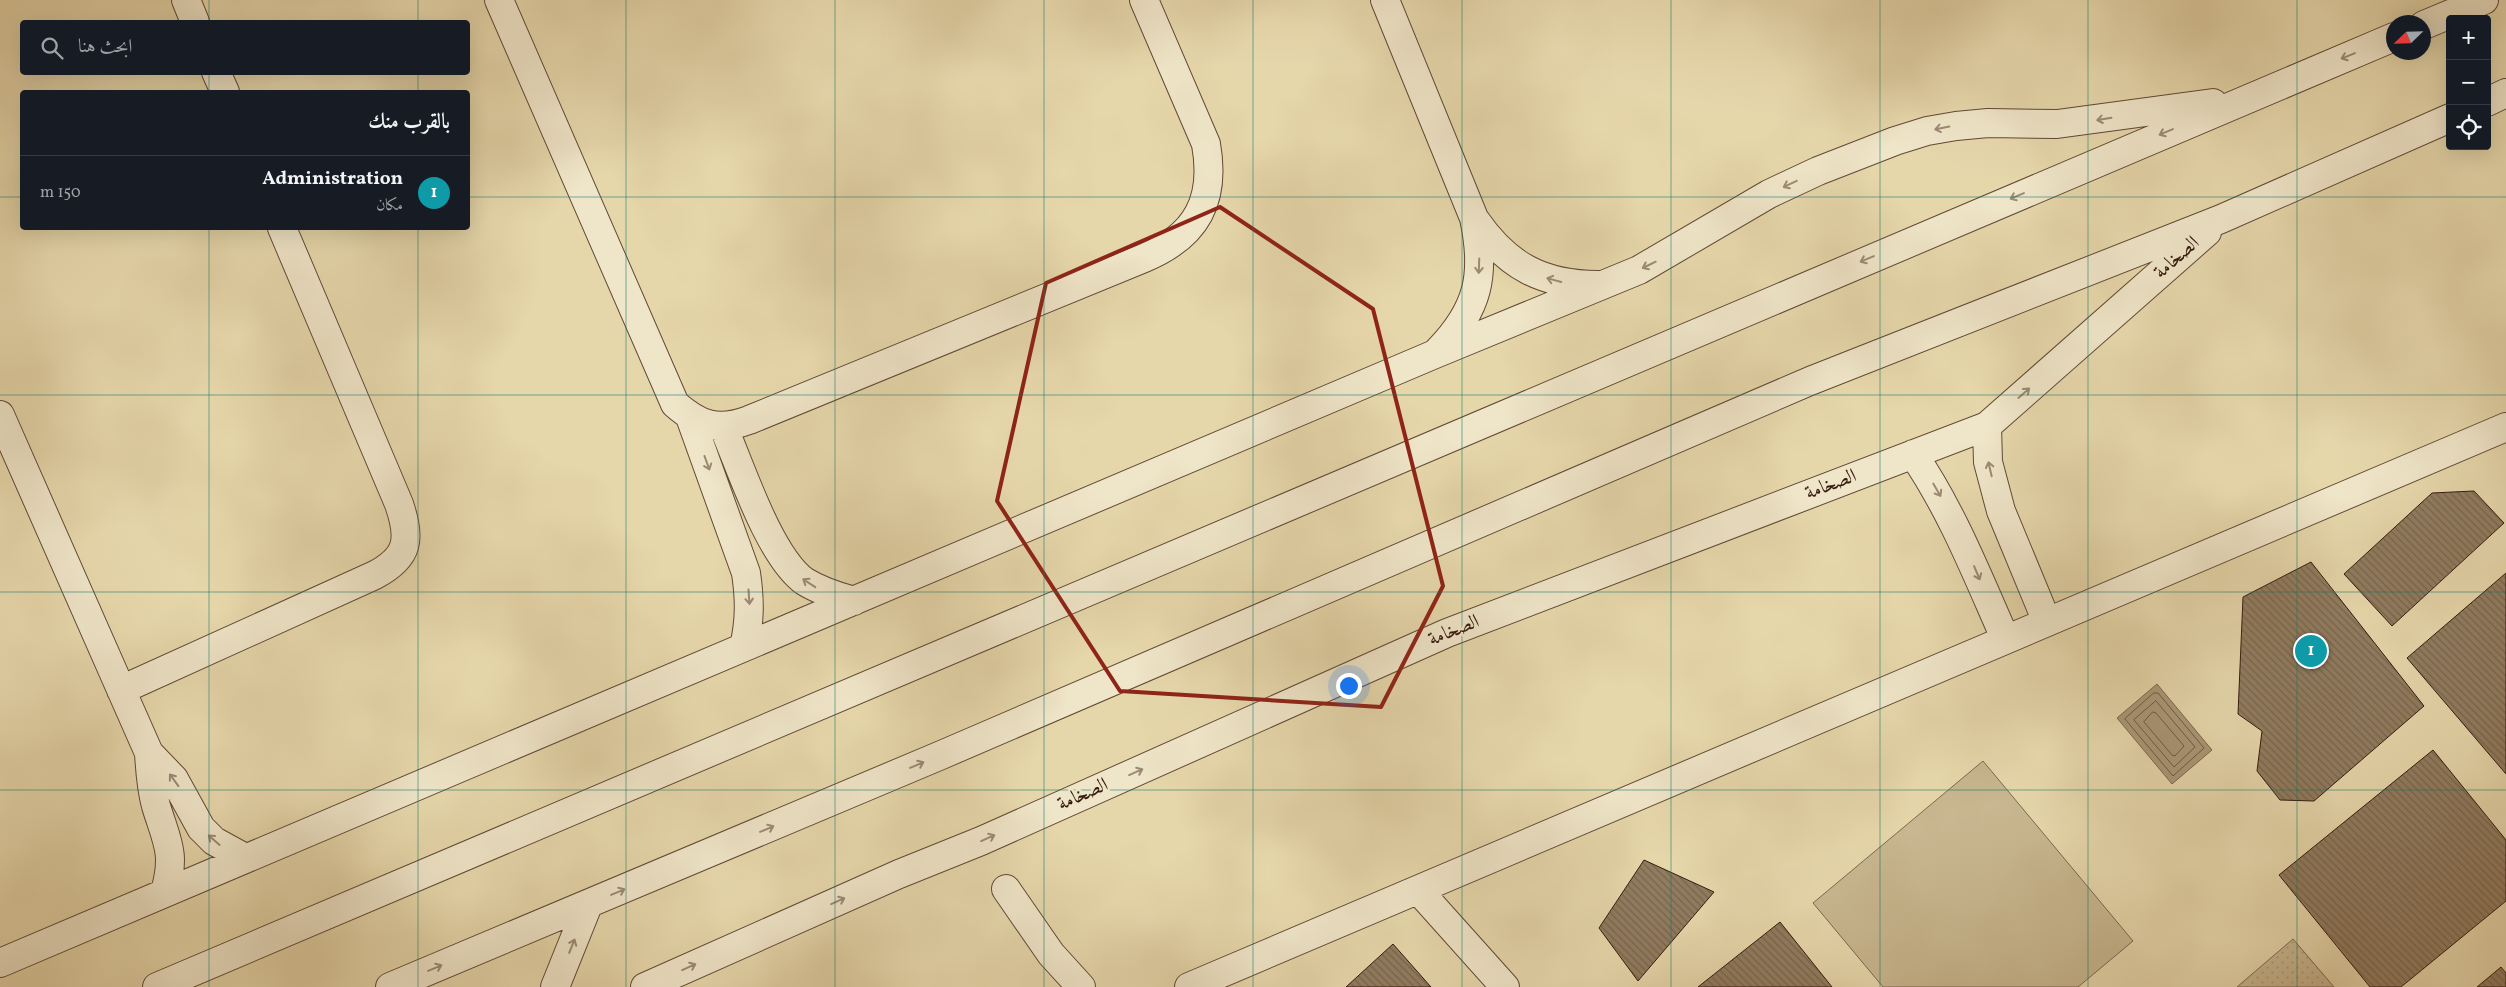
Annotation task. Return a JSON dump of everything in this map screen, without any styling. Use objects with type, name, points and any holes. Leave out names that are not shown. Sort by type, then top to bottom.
[{"type":"street","points":[[186,0],[194,20]]},
{"type":"street","points":[[499,0],[675,404],[690,418],[705,424],[723,426],[749,420],[1166,249],[1185,234],[1199,214],[1208,192],[1210,168],[1206,144],[1144,0]]},
{"type":"street","points":[[1385,0],[1474,218],[1480,247],[1479,277],[1471,306],[1456,332],[1435,354]]},
{"type":"street","points":[[2431,22],[2484,0]]},
{"type":"street","points":[[157,987],[2239,101],[2386,40]]},
{"type":"street","points":[[217,75],[224,90]]},
{"type":"street","points":[[2491,100],[2506,93]]},
{"type":"street","points":[[0,962],[1602,285],[1658,260],[1736,211],[1769,194],[1854,156],[1927,131],[1988,123],[2057,124],[2082,122],[2191,104],[2239,101]]},
{"type":"street","points":[[390,987],[588,905],[1810,381],[2221,219],[2446,120]]},
{"type":"street","points":[[1474,218],[1488,239],[1506,257],[1528,271],[1552,280],[1602,285]]},
{"type":"street","name":"الصخامة","points":[[645,987],[899,874],[980,841],[1447,633],[1987,426],[2221,219]]},
{"type":"street","points":[[121,690],[393,566],[405,547],[406,525],[399,504],[283,230]]},
{"type":"street","points":[[0,415],[149,752],[152,790],[170,842],[171,862],[165,892]]},
{"type":"street","points":[[690,418],[746,573],[750,598],[749,623],[744,647]]},
{"type":"street","points":[[723,426],[771,538],[784,561],[804,580],[828,594],[854,601]]},
{"type":"street","points":[[1987,426],[1988,462],[2001,511],[2047,622]]},
{"type":"street","points":[[1189,987],[1419,891],[2005,638],[2047,622],[2506,427]]},
{"type":"street","points":[[1913,454],[1935,486],[1957,528],[2005,638]]},
{"type":"street","points":[[149,752],[174,779],[202,828],[214,841],[245,858]]},
{"type":"street","points":[[1006,888],[1047,947],[1081,987]]},
{"type":"street","points":[[1419,891],[1505,987]]},
{"type":"street","points":[[555,987],[588,905]]},
{"type":"highlighted area","points":[[1220,207],[1373,309],[1443,586],[1381,707],[1120,691],[997,501],[1046,283]]},
{"type":"shaded area","points":[[1983,761],[2133,941],[2078,987],[1883,987],[1813,903]]},
{"type":"shaded area","points":[[2293,939],[2334,987],[2237,987]]},
{"type":"water","points":[[2157,684],[2212,750],[2172,784],[2117,718]]},
{"type":"building","points":[[2474,491],[2504,523],[2392,626],[2344,574],[2432,493]]},
{"type":"building","points":[[2311,562],[2424,706],[2314,801],[2280,800],[2257,771],[2262,731],[2238,714],[2243,597]]},
{"type":"building","points":[[2506,573],[2506,774],[2407,658]]},
{"type":"building","points":[[2433,750],[2506,840],[2506,901],[2401,987],[2370,987],[2279,875]]},
{"type":"building","points":[[1644,860],[1714,892],[1638,981],[1599,928]]},
{"type":"building","points":[[1780,922],[1832,987],[1698,987]]},
{"type":"building","points":[[1393,944],[1431,987],[1346,987]]},
{"type":"building","points":[[2501,967],[2506,973],[2506,987],[2477,987]]},
{"type":"place","name":"Administration","points":[[2311,651]]}]
